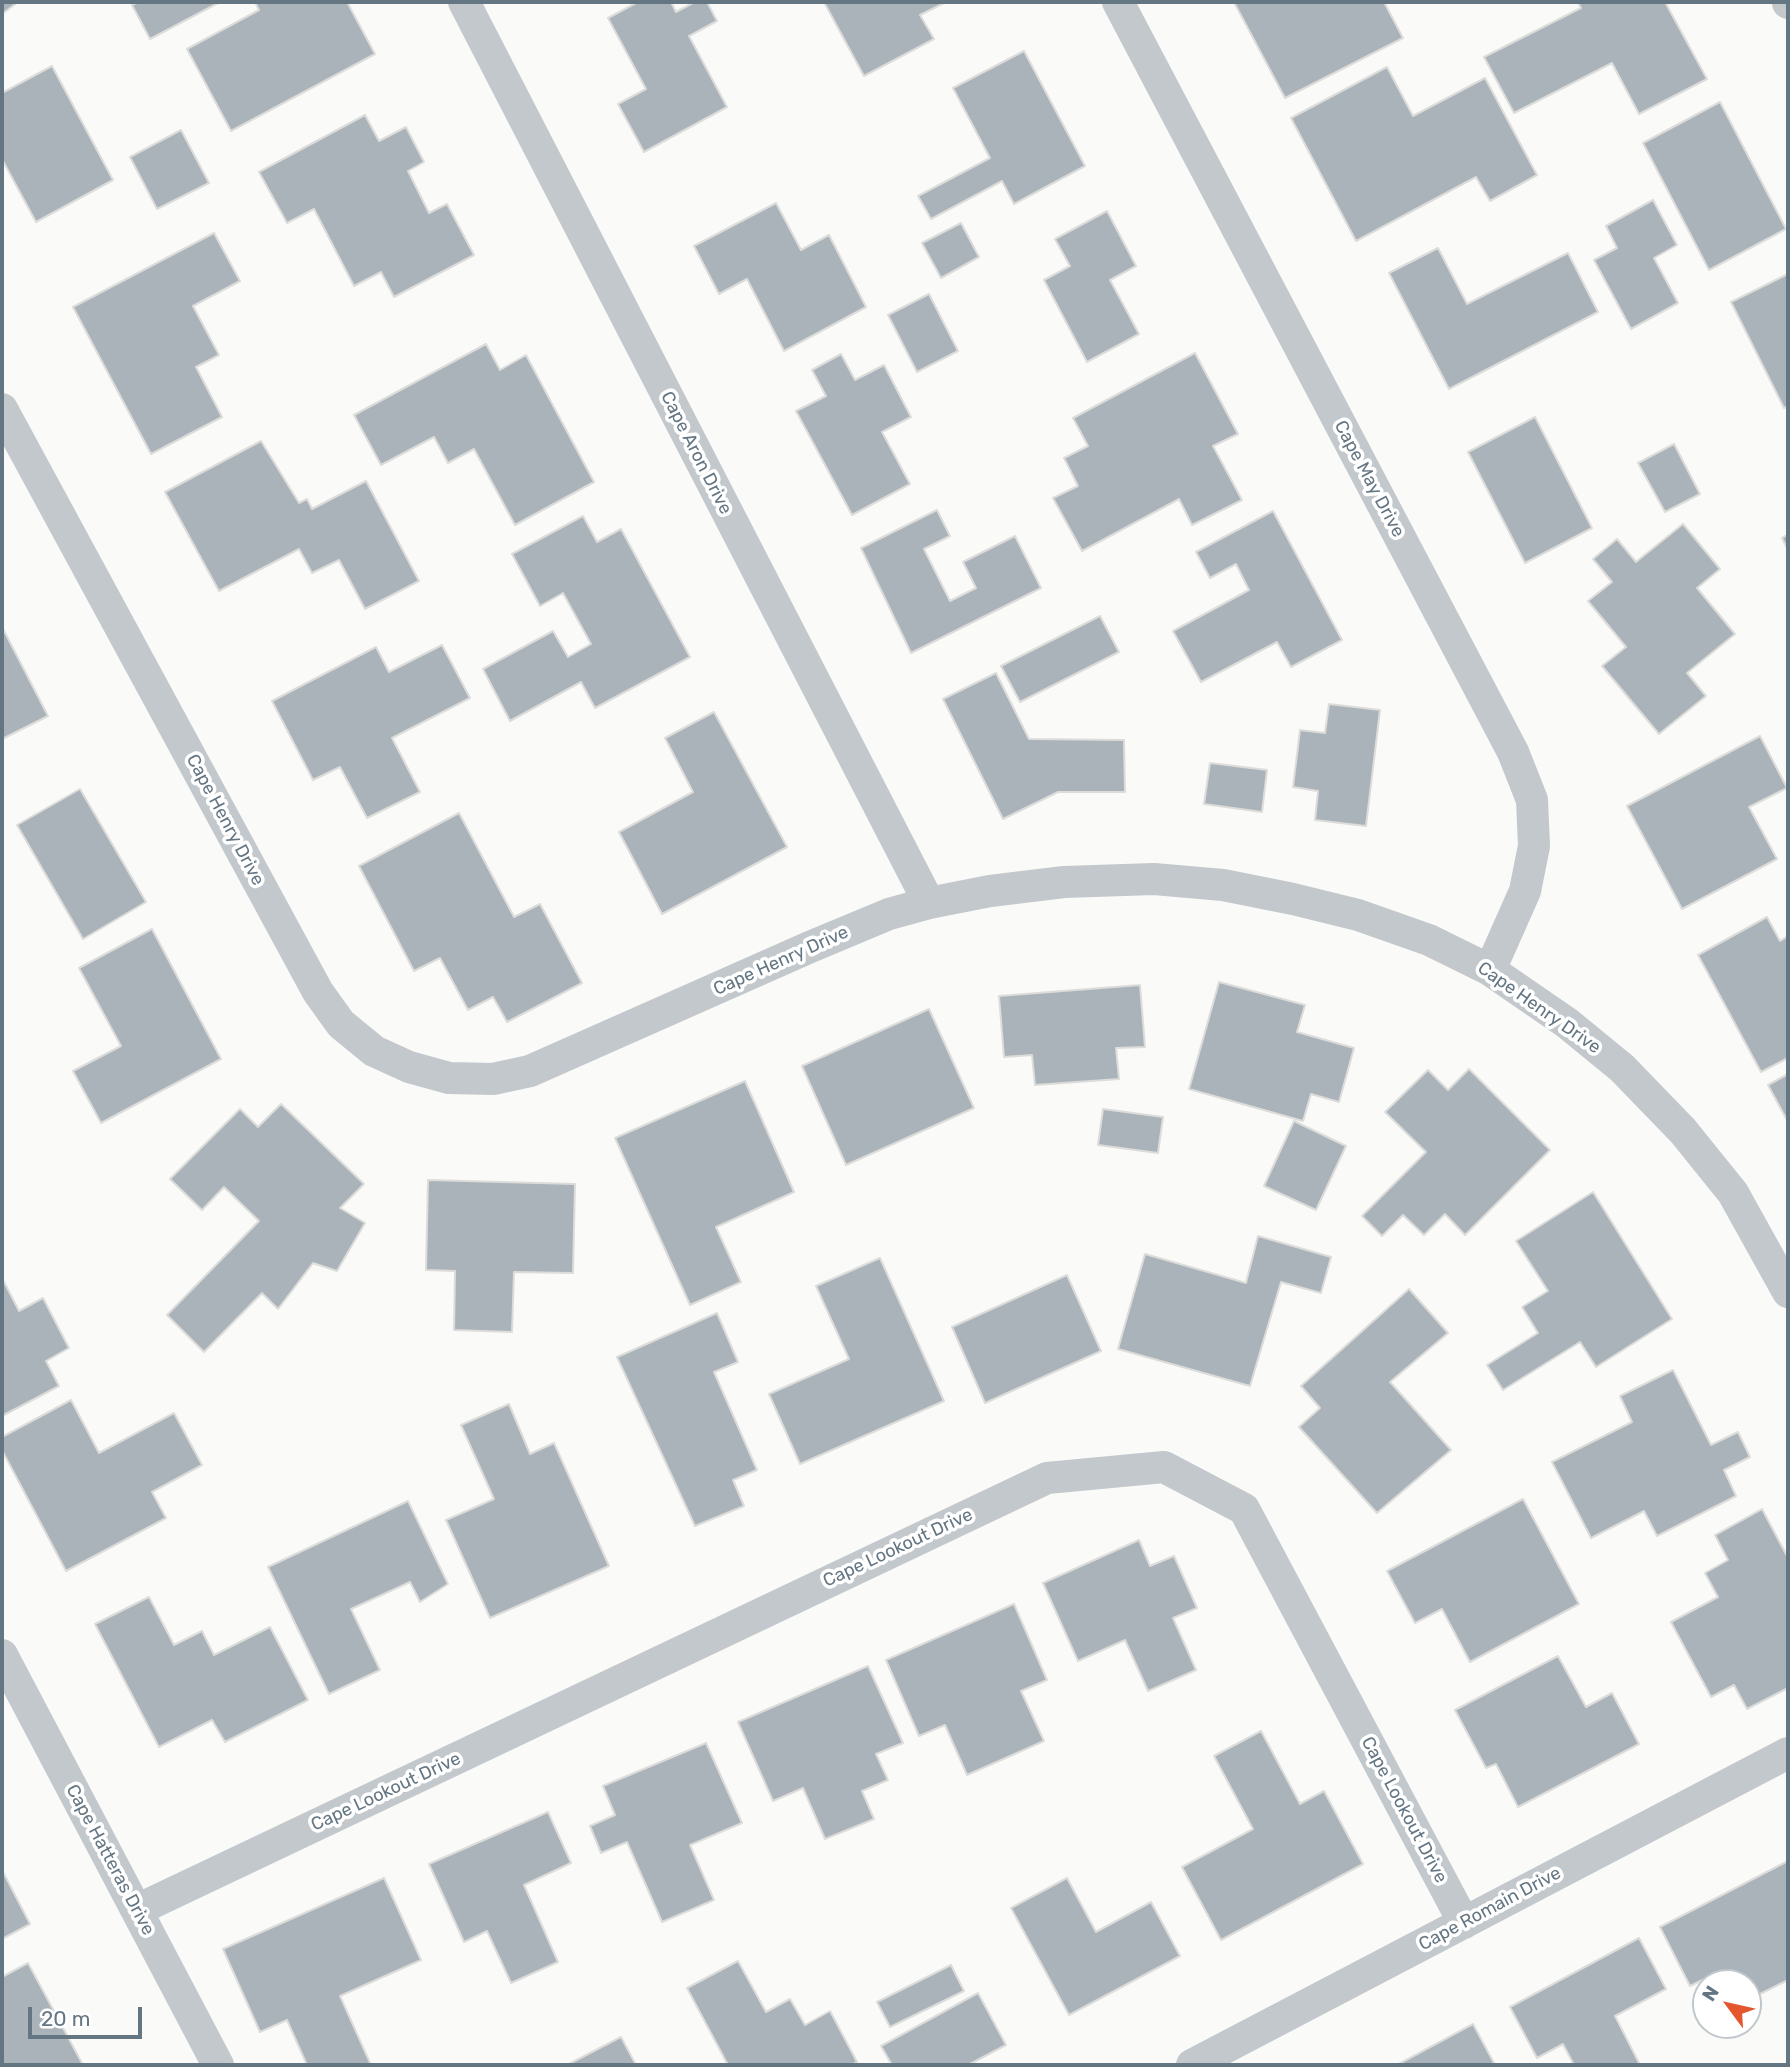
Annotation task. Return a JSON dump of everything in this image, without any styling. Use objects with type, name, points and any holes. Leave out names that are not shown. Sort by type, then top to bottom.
[{"type":"street","name":"Cape Aron Drive","points":[[464,2],[929,903]]},
{"type":"street","name":"Cape May Drive","points":[[1118,2],[1513,752],[1532,800],[1534,846],[1525,891],[1490,970]]},
{"type":"street","name":"Cape Henry Drive","points":[[2,409],[318,992],[341,1024],[374,1051],[409,1067],[449,1078],[494,1079],[530,1071],[822,942],[889,914],[929,903],[990,891],[1064,882],[1154,878],[1223,885],[1358,915],[1429,940],[1490,970],[1567,1023],[1622,1068],[1683,1130],[1733,1193],[1788,1292]]},
{"type":"street","name":"Cape Lookout Drive","points":[[137,1910],[1047,1478],[1164,1467],[1244,1508],[1464,1923]]},
{"type":"street","name":"Cape Hatteras Drive","points":[[2,1655],[218,2065]]},
{"type":"street","name":"Cape Romain Drive","points":[[1192,2065],[1788,1753]]},
{"type":"building","points":[[2,2],[18,2],[2,14]]},
{"type":"building","points":[[139,2],[220,2],[150,39],[132,5]]},
{"type":"building","points":[[255,2],[347,2],[375,54],[231,131],[187,49],[259,10]]},
{"type":"building","points":[[638,2],[671,2],[676,12],[695,2],[707,2],[717,21],[689,36],[727,107],[644,152],[618,104],[646,89],[608,18]]},
{"type":"building","points":[[824,2],[946,2],[920,15],[934,39],[864,76]]},
{"type":"building","points":[[1234,2],[1384,2],[1403,38],[1285,98]]},
{"type":"building","points":[[1578,2],[1665,2],[1707,79],[1639,114],[1612,63],[1514,113],[1484,57],[1581,8]]},
{"type":"building","points":[[1024,51],[1085,166],[1014,204],[1002,181],[931,219],[918,196],[990,158],[953,88]]},
{"type":"building","points":[[52,66],[113,180],[36,222],[2,159],[2,93]]},
{"type":"building","points":[[1387,67],[1413,116],[1485,78],[1537,175],[1490,201],[1476,177],[1356,241],[1291,118]]},
{"type":"building","points":[[1720,102],[1786,229],[1709,270],[1643,143]]},
{"type":"building","points":[[365,115],[379,141],[406,127],[424,162],[408,171],[429,213],[447,204],[474,255],[394,297],[381,272],[354,286],[314,209],[287,223],[259,172]]},
{"type":"building","points":[[181,130],[209,183],[157,209],[130,157]]},
{"type":"building","points":[[1653,200],[1677,245],[1654,258],[1678,303],[1631,329],[1594,260],[1617,248],[1606,226]]},
{"type":"building","points":[[776,203],[801,250],[829,235],[866,307],[784,351],[747,279],[719,294],[694,246]]},
{"type":"building","points":[[1107,211],[1136,266],[1110,280],[1139,334],[1087,362],[1044,280],[1070,266],[1055,239]]},
{"type":"building","points":[[961,223],[979,257],[941,278],[922,243]]},
{"type":"building","points":[[214,233],[240,281],[193,306],[219,355],[196,367],[222,417],[151,454],[73,307]]},
{"type":"building","points":[[1438,248],[1467,304],[1568,253],[1598,312],[1449,389],[1389,273]]},
{"type":"building","points":[[1788,274],[1788,406],[1784,408],[1731,302]]},
{"type":"building","points":[[929,294],[958,351],[917,372],[888,315]]},
{"type":"building","points":[[486,344],[500,370],[526,355],[594,482],[515,525],[474,449],[448,463],[434,437],[381,465],[354,415]]},
{"type":"building","points":[[1195,353],[1238,434],[1213,446],[1242,500],[1192,525],[1179,499],[1082,551],[1053,498],[1078,486],[1064,458],[1088,446],[1073,418]]},
{"type":"building","points":[[841,354],[855,380],[884,365],[911,417],[882,432],[910,484],[852,515],[796,411],[826,396],[812,370]]},
{"type":"building","points":[[1535,417],[1592,528],[1525,563],[1468,452]]},
{"type":"building","points":[[261,441],[299,503],[307,499],[312,509],[366,481],[419,581],[365,609],[339,560],[312,573],[299,549],[219,591],[165,492]]},
{"type":"building","points":[[1674,444],[1700,494],[1665,512],[1638,463]]},
{"type":"building","points":[[937,510],[950,536],[924,549],[950,601],[976,588],[963,562],[1015,536],[1041,588],[911,653],[861,548]]},
{"type":"building","points":[[1273,511],[1342,640],[1291,667],[1277,642],[1201,682],[1173,631],[1249,590],[1236,564],[1210,578],[1196,552]]},
{"type":"building","points":[[583,516],[597,542],[621,529],[690,657],[595,708],[581,682],[510,721],[483,669],[553,631],[568,657],[591,644],[563,593],[540,606],[512,554]]},
{"type":"building","points":[[1683,524],[1720,569],[1697,588],[1735,634],[1687,673],[1706,696],[1659,734],[1602,666],[1626,647],[1588,601],[1612,582],[1593,559],[1617,539],[1636,562]]},
{"type":"building","points":[[1788,534],[1788,550],[1782,538]]},
{"type":"building","points":[[1100,616],[1119,652],[1020,702],[1001,666]]},
{"type":"building","points":[[2,627],[48,716],[2,739]]},
{"type":"building","points":[[442,645],[470,698],[392,738],[420,792],[367,818],[340,767],[313,780],[272,701],[376,647],[389,672]]},
{"type":"building","points":[[996,673],[1029,739],[1124,740],[1125,792],[1058,792],[1003,819],[943,699]]},
{"type":"building","points":[[1329,704],[1380,710],[1366,826],[1315,820],[1318,791],[1293,787],[1300,730],[1325,733]]},
{"type":"building","points":[[714,712],[787,847],[662,914],[619,832],[693,792],[665,738]]},
{"type":"building","points":[[1760,736],[1787,788],[1749,807],[1777,859],[1682,909],[1627,806]]},
{"type":"building","points":[[1210,763],[1267,770],[1262,812],[1204,804]]},
{"type":"building","points":[[80,789],[146,902],[83,939],[17,825]]},
{"type":"building","points":[[459,813],[514,917],[540,904],[582,983],[507,1022],[493,997],[468,1010],[440,958],[414,971],[359,866]]},
{"type":"building","points":[[1767,917],[1780,941],[1788,936],[1788,1058],[1761,1072],[1698,955]]},
{"type":"building","points":[[152,929],[221,1059],[101,1123],[73,1071],[121,1046],[79,968]]},
{"type":"building","points":[[1219,982],[1305,1005],[1297,1032],[1354,1048],[1339,1102],[1311,1094],[1303,1121],[1189,1089]]},
{"type":"building","points":[[1140,985],[1145,1047],[1116,1048],[1119,1079],[1035,1085],[1032,1055],[1004,1057],[999,996]]},
{"type":"building","points":[[929,1009],[974,1108],[846,1165],[802,1066]]},
{"type":"building","points":[[1469,1069],[1550,1150],[1465,1235],[1445,1214],[1424,1235],[1403,1215],[1382,1236],[1362,1216],[1426,1152],[1385,1112],[1428,1070],[1448,1090]]},
{"type":"building","points":[[1788,1074],[1788,1122],[1768,1085]]},
{"type":"building","points":[[745,1081],[794,1192],[716,1227],[741,1282],[690,1305],[615,1138]]},
{"type":"building","points":[[281,1104],[364,1184],[340,1208],[365,1223],[337,1271],[313,1263],[278,1309],[262,1293],[204,1352],[167,1315],[259,1221],[224,1187],[202,1210],[170,1179],[240,1109],[258,1127]]},
{"type":"building","points":[[1103,1109],[1163,1117],[1158,1153],[1098,1145]]},
{"type":"building","points":[[1294,1121],[1346,1146],[1316,1210],[1264,1186]]},
{"type":"building","points":[[428,1180],[575,1184],[573,1273],[514,1272],[512,1332],[454,1330],[455,1271],[426,1270]]},
{"type":"building","points":[[1593,1192],[1672,1319],[1596,1367],[1580,1342],[1503,1390],[1487,1365],[1538,1333],[1522,1307],[1548,1291],[1516,1241]]},
{"type":"building","points":[[1258,1236],[1331,1257],[1321,1293],[1281,1282],[1250,1386],[1118,1349],[1145,1254],[1246,1283]]},
{"type":"building","points":[[880,1258],[944,1401],[800,1464],[769,1394],[849,1359],[816,1286]]},
{"type":"building","points":[[1067,1275],[1101,1351],[985,1403],[952,1327]]},
{"type":"building","points":[[2,1278],[19,1311],[43,1298],[69,1348],[46,1361],[59,1386],[2,1416]]},
{"type":"building","points":[[1409,1289],[1448,1333],[1390,1382],[1451,1450],[1377,1513],[1299,1427],[1320,1408],[1301,1386]]},
{"type":"building","points":[[717,1313],[738,1362],[714,1372],[757,1470],[733,1480],[744,1506],[695,1526],[617,1357]]},
{"type":"building","points":[[1673,1370],[1711,1445],[1738,1432],[1750,1457],[1724,1470],[1736,1496],[1657,1536],[1644,1511],[1591,1538],[1552,1462],[1632,1422],[1620,1396]]},
{"type":"building","points":[[71,1400],[99,1453],[174,1413],[202,1465],[152,1492],[166,1518],[66,1571],[2,1450],[2,1437]]},
{"type":"building","points":[[509,1404],[530,1454],[554,1443],[609,1566],[490,1618],[446,1520],[494,1499],[461,1425]]},
{"type":"building","points":[[1523,1499],[1579,1604],[1470,1662],[1442,1609],[1415,1623],[1387,1571]]},
{"type":"building","points":[[408,1501],[448,1584],[420,1602],[410,1582],[351,1609],[380,1670],[329,1694],[268,1567]]},
{"type":"building","points":[[1762,1509],[1788,1558],[1788,1688],[1747,1709],[1734,1685],[1711,1697],[1671,1622],[1718,1597],[1705,1573],[1728,1560],[1715,1535]]},
{"type":"building","points":[[1139,1540],[1150,1566],[1174,1556],[1197,1608],[1173,1618],[1196,1670],[1148,1691],[1125,1640],[1078,1661],[1043,1583]]},
{"type":"building","points":[[149,1597],[174,1645],[202,1631],[214,1655],[270,1627],[308,1700],[225,1742],[212,1720],[159,1747],[95,1624]]},
{"type":"building","points":[[1014,1604],[1047,1680],[1021,1691],[1044,1741],[967,1775],[945,1725],[919,1736],[886,1660]]},
{"type":"building","points":[[1558,1656],[1586,1707],[1612,1693],[1639,1744],[1518,1807],[1496,1764],[1486,1768],[1455,1710]]},
{"type":"building","points":[[868,1666],[903,1743],[876,1754],[888,1780],[862,1791],[874,1819],[825,1839],[803,1788],[773,1801],[738,1722]]},
{"type":"building","points":[[1261,1731],[1300,1804],[1324,1791],[1363,1864],[1221,1940],[1182,1867],[1253,1829],[1214,1756]]},
{"type":"building","points":[[706,1743],[742,1823],[690,1845],[714,1900],[662,1922],[627,1842],[601,1853],[590,1826],[615,1815],[603,1786]]},
{"type":"building","points":[[548,1812],[571,1863],[524,1885],[558,1962],[511,1983],[487,1931],[464,1942],[429,1864]]},
{"type":"building","points":[[1788,1861],[1788,1980],[1762,1993],[1762,1969],[1692,1969],[1690,1986],[1660,1927]]},
{"type":"building","points":[[2,1870],[30,1924],[2,1939]]},
{"type":"building","points":[[384,1878],[421,1960],[340,1996],[371,2065],[307,2065],[287,2020],[260,2032],[223,1949]]},
{"type":"building","points":[[1067,1878],[1096,1932],[1151,1902],[1180,1956],[1069,2015],[1011,1908]]},
{"type":"building","points":[[1639,1938],[1666,1989],[1615,2016],[1640,2065],[1574,2065],[1563,2044],[1537,2058],[1510,2007]]},
{"type":"building","points":[[738,1961],[766,2012],[790,1999],[805,2025],[830,2011],[857,2062],[851,2065],[728,2065],[687,1988]]},
{"type":"building","points":[[28,1963],[83,2065],[2,2065],[2,1977]]},
{"type":"building","points":[[951,1965],[964,1991],[890,2027],[877,2002]]},
{"type":"building","points":[[978,1993],[1006,2045],[968,2065],[892,2065],[881,2046]]},
{"type":"building","points":[[1473,2024],[1495,2065],[1397,2065]]},
{"type":"building","points":[[621,2037],[636,2065],[567,2065]]}]
